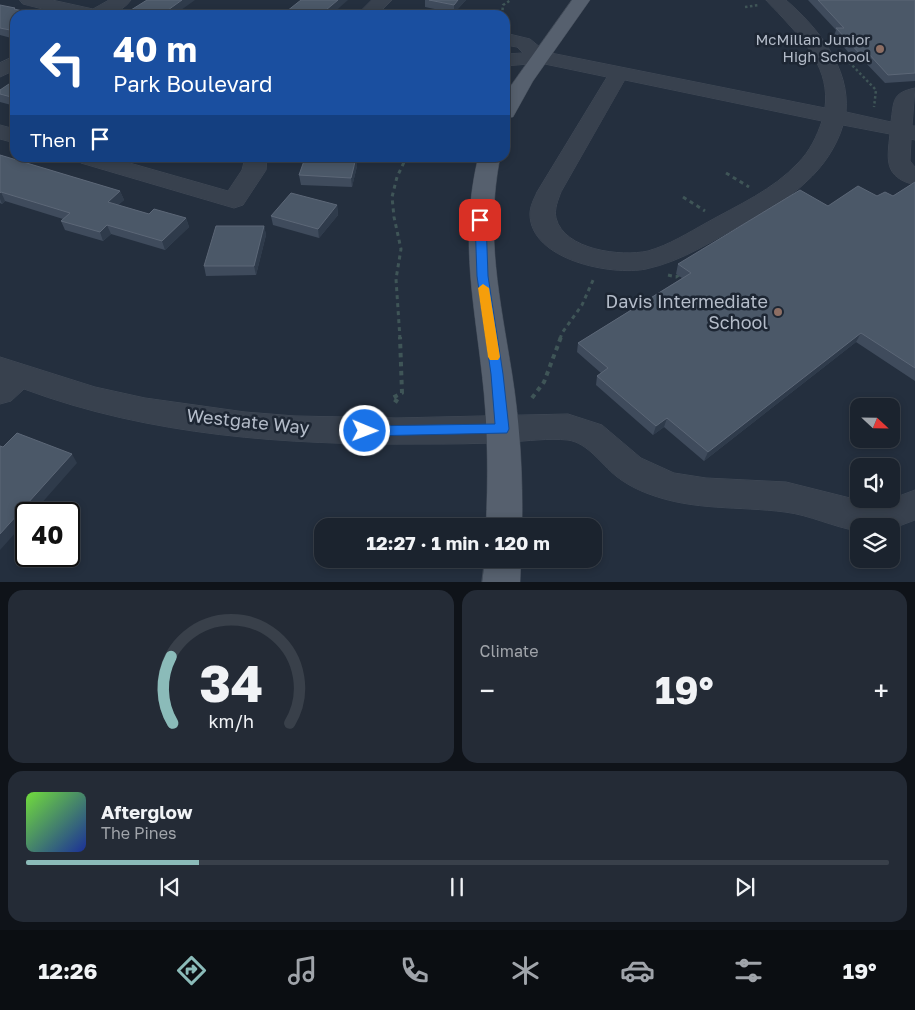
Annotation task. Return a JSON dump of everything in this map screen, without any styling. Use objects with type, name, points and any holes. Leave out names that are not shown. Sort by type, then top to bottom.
[{"type":"main road","points":[[510,101],[581,0]]},
{"type":"main road","points":[[488,162],[481,208],[480,258],[486,310],[497,374],[505,487],[504,518]]},
{"type":"main road","points":[[501,582],[502,568]]},
{"type":"street","points":[[29,0],[73,10]]},
{"type":"street","points":[[104,10],[122,0]]},
{"type":"street","points":[[619,73],[544,205],[543,218],[548,229],[555,237],[572,250],[598,260],[636,262],[672,252],[780,190],[798,177],[815,158],[827,138],[834,116],[835,85],[829,66],[813,41],[775,0]]},
{"type":"street","points":[[510,40],[523,43],[540,57]]},
{"type":"street","points":[[510,60],[540,57],[908,131]]},
{"type":"street","points":[[915,94],[908,96],[904,101],[908,131],[899,165],[906,174],[915,178]]},
{"type":"street","points":[[102,162],[234,200],[254,170],[255,162]]},
{"type":"street","name":"Westgate Way","points":[[6,378],[133,407],[239,424],[348,431],[578,428],[588,432],[628,466],[661,484],[690,490],[789,497],[828,510],[868,516],[890,515],[915,505]]},
{"type":"path","points":[[503,10],[504,5],[511,0]]},
{"type":"path","points":[[398,402],[392,398],[402,393],[404,367],[397,316],[396,277],[402,252],[393,213],[393,198],[395,180],[404,162]]},
{"type":"path","points":[[726,173],[750,188],[744,191]]},
{"type":"path","points":[[683,197],[710,214]]},
{"type":"path","points":[[532,398],[544,382],[562,333],[582,305],[594,276]]},
{"type":"building","points":[[147,0],[182,0],[168,10],[131,10]]},
{"type":"building","points":[[301,0],[338,0],[326,10],[288,10]]},
{"type":"building","points":[[429,0],[458,0],[454,5]]},
{"type":"building","name":"McMillan Junior High School","points":[[818,0],[915,0],[915,73],[888,75],[868,53],[860,54],[836,28],[844,28]]},
{"type":"building","points":[[0,5],[18,10],[10,10],[10,30],[0,28]]},
{"type":"building","points":[[10,83],[10,97],[0,94],[0,90]]},
{"type":"building","points":[[0,155],[10,158],[10,162],[23,162],[120,191],[108,202],[149,214],[154,209],[186,218],[162,241],[107,225],[100,232],[61,221],[70,213],[0,193]]},
{"type":"building","points":[[304,162],[355,162],[351,178],[299,175]]},
{"type":"building","name":"Davis Intermediate School","points":[[915,182],[915,368],[861,333],[708,452],[667,418],[656,426],[597,376],[608,368],[578,343],[691,273],[678,264],[800,190],[828,206],[858,186],[877,196],[885,192],[893,196]]},
{"type":"building","points":[[291,193],[337,205],[318,229],[271,216]]},
{"type":"building","points":[[216,226],[264,226],[254,266],[204,266]]},
{"type":"building","points":[[17,433],[72,454],[29,502],[15,502],[15,517],[0,534],[0,446],[3,447]]},
{"type":"slow traffic","points":[[483,288],[494,357]]},
{"type":"place","name":"McMillan Junior High School","points":[[880,49]]},
{"type":"place","name":"Davis Intermediate School","points":[[778,312]]},
{"type":"route","points":[[365,431],[502,429],[497,374],[486,310],[480,258],[480,220]]}]
